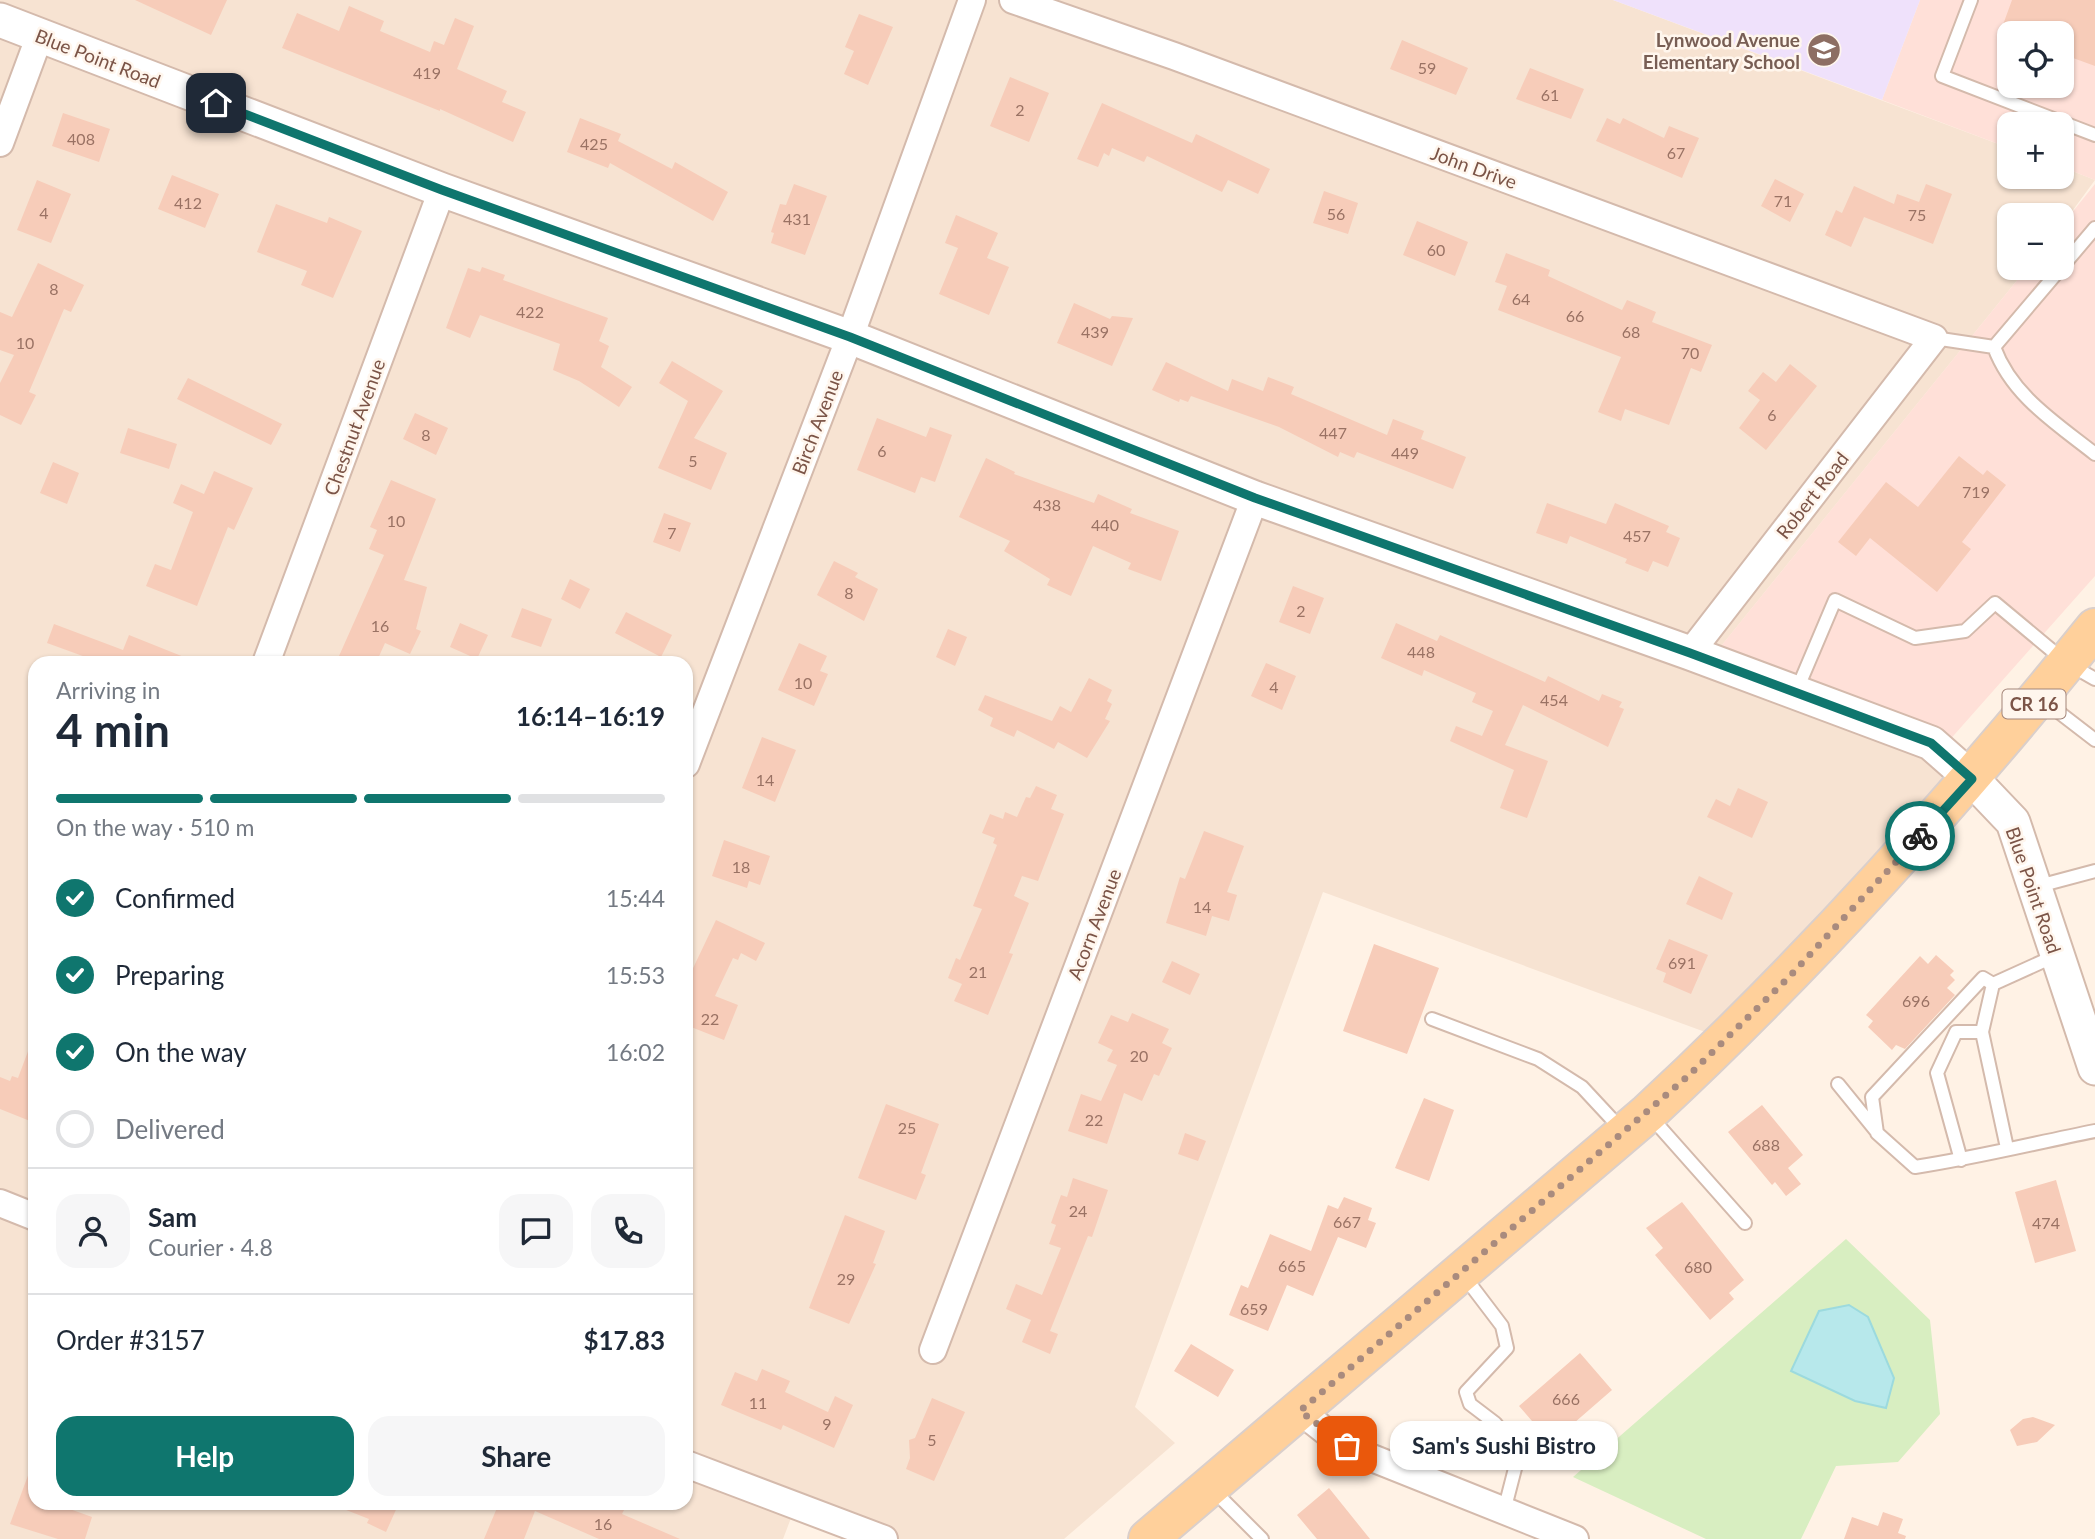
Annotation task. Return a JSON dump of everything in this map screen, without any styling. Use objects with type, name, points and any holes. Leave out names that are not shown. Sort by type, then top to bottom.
[{"type":"main road","name":"CR 16","points":[[1148,1539],[1637,1123],[1788,978],[1856,909],[1972,779],[2040,697],[2081,671],[2095,628]]},
{"type":"street","name":"Birch Avenue","points":[[693,746],[850,337],[972,0]]},
{"type":"street","name":"John Drive","points":[[1013,0],[1174,56],[1934,338]]},
{"type":"street","name":"Blue Point Road","points":[[0,20],[442,190],[850,337],[1255,498],[1690,653],[1931,743],[1972,779],[2013,822],[2095,1068]]},
{"type":"street","points":[[0,143],[40,35]]},
{"type":"street","name":"Chestnut Avenue","points":[[269,656],[442,190]]},
{"type":"street","name":"Robert Road","points":[[1690,653],[1934,338]]},
{"type":"street","name":"Acorn Avenue","points":[[933,1350],[1255,498]]},
{"type":"street","points":[[0,1203],[28,1214]]},
{"type":"street","points":[[1300,1411],[1332,1437],[1367,1456],[1561,1537]]},
{"type":"street","points":[[693,1467],[846,1532],[884,1539]]},
{"type":"lane","points":[[1971,0],[1942,76],[2095,135]]},
{"type":"lane","points":[[1994,347],[2095,228]]},
{"type":"lane","points":[[1934,338],[1994,347]]},
{"type":"lane","points":[[1994,347],[2003,371],[2026,398],[2095,454]]},
{"type":"lane","points":[[1796,693],[1835,600],[1915,638],[1965,631],[1995,603],[2081,671]]},
{"type":"lane","points":[[2040,697],[2095,740]]},
{"type":"lane","points":[[2035,887],[2095,871]]},
{"type":"lane","points":[[1993,984],[2057,955]]},
{"type":"lane","points":[[1877,1133],[1872,1097],[1983,978],[1993,984]]},
{"type":"lane","points":[[1993,984],[1982,1032],[2007,1148]]},
{"type":"lane","points":[[1432,1019],[1538,1059],[1582,1087],[1637,1123],[1745,1223]]},
{"type":"lane","points":[[1961,1160],[1937,1073],[1956,1032],[1982,1032]]},
{"type":"lane","points":[[1838,1084],[1877,1133],[1915,1167],[1961,1160],[2095,1131]]},
{"type":"lane","points":[[1462,1273],[1502,1326],[1507,1348],[1466,1392],[1471,1404],[1495,1423],[1519,1453],[1504,1511]]},
{"type":"lane","points":[[1210,1487],[1262,1539]]},
{"type":"shaded area","points":[[0,0],[1613,0],[1997,144],[1997,189],[2074,189],[2074,172],[2095,180],[2074,209],[2074,203],[1997,203],[1997,280],[2017,280],[1718,650],[1972,779],[1727,1040],[1323,892],[1135,1407],[1175,1443],[1064,1539],[884,1539],[796,1505],[783,1539],[0,1539]]},
{"type":"shaded area","name":"Lynwood Avenue Elementary School","points":[[1613,0],[1920,0],[1882,100]]},
{"type":"shaded area","points":[[1920,0],[2095,0],[2095,180],[2074,172],[2074,112],[1997,112],[1997,143],[1882,100]]},
{"type":"shaded area","points":[[2095,184],[2095,576],[1947,743],[1717,651],[2017,280],[2074,280],[2074,210]]},
{"type":"green space","points":[[1846,1239],[1930,1320],[1940,1414],[1898,1462],[1836,1466],[1801,1539],[1706,1539],[1573,1477]]},
{"type":"water","points":[[1849,1305],[1868,1317],[1894,1378],[1886,1408],[1855,1401],[1791,1371],[1819,1311]]},
{"type":"building","points":[[135,0],[227,0],[211,35]]},
{"type":"building","points":[[2012,0],[2095,0],[2095,66],[2074,58],[2074,21],[2004,21]]},
{"type":"building","points":[[349,6],[384,21],[380,31],[430,52],[434,41],[444,45],[455,18],[474,26],[457,69],[507,91],[502,102],[526,112],[513,142],[440,109],[282,48],[297,13],[339,31]]},
{"type":"building","points":[[859,14],[893,27],[868,85],[844,74],[854,51],[845,47]]},
{"type":"building","points":[[1402,40],[1468,68],[1456,95],[1390,69]]},
{"type":"building","points":[[1530,68],[1584,89],[1571,119],[1516,99]]},
{"type":"building","points":[[1010,77],[1049,93],[1029,142],[990,126]]},
{"type":"building","points":[[1102,103],[1192,143],[1196,134],[1270,169],[1258,194],[1228,180],[1222,192],[1147,156],[1144,162],[1112,148],[1109,156],[1104,153],[1098,167],[1077,159]]},
{"type":"building","points":[[63,113],[110,129],[99,162],[52,146]]},
{"type":"building","points":[[580,118],[621,134],[618,141],[672,169],[675,162],[728,192],[713,221],[610,163],[608,168],[567,152]]},
{"type":"building","points":[[1607,118],[1620,124],[1623,118],[1664,138],[1669,126],[1699,138],[1682,178],[1596,141]]},
{"type":"building","points":[[172,175],[219,194],[205,228],[158,209]]},
{"type":"building","points":[[1775,179],[1804,194],[1790,222],[1761,206]]},
{"type":"building","points":[[37,180],[71,194],[51,243],[17,230]]},
{"type":"building","points":[[794,184],[827,196],[805,255],[771,243],[774,233],[771,232],[780,204],[786,205]]},
{"type":"building","points":[[1926,184],[1952,194],[1933,244],[1864,217],[1851,247],[1825,235],[1836,210],[1842,213],[1854,186],[1894,204],[1897,194],[1919,202]]},
{"type":"building","points":[[1324,191],[1358,203],[1348,234],[1313,223]]},
{"type":"building","points":[[276,204],[327,223],[329,217],[362,231],[333,298],[301,285],[307,271],[257,252]]},
{"type":"building","points":[[956,215],[998,233],[987,258],[1009,267],[989,315],[939,294],[958,248],[945,243]]},
{"type":"building","points":[[1417,221],[1468,242],[1455,276],[1403,255]]},
{"type":"building","points":[[1506,253],[1550,270],[1548,276],[1622,310],[1627,300],[1656,312],[1652,322],[1712,345],[1701,372],[1691,368],[1669,425],[1625,409],[1621,421],[1598,412],[1621,357],[1498,310],[1507,286],[1495,282]]},
{"type":"building","points":[[38,263],[84,285],[71,312],[64,309],[29,392],[36,395],[21,425],[0,415],[0,383],[14,355],[0,350],[0,312],[12,317]]},
{"type":"building","points":[[482,267],[505,275],[503,280],[608,318],[599,341],[609,346],[601,367],[632,387],[619,407],[579,381],[553,370],[560,344],[480,315],[470,338],[446,328],[468,268],[480,272]]},
{"type":"building","points":[[1074,303],[1110,319],[1112,316],[1133,318],[1112,366],[1057,343]]},
{"type":"building","points":[[672,361],[723,391],[694,438],[727,453],[711,490],[658,468],[688,401],[659,383]]},
{"type":"building","points":[[1166,362],[1228,391],[1232,379],[1263,391],[1268,377],[1294,387],[1291,394],[1387,435],[1393,419],[1424,431],[1421,439],[1466,457],[1453,489],[1357,452],[1354,458],[1340,452],[1338,457],[1279,427],[1191,396],[1188,402],[1180,399],[1179,402],[1152,390]]},
{"type":"building","points":[[1790,364],[1817,386],[1766,450],[1739,428],[1760,400],[1748,391],[1763,372],[1776,382]]},
{"type":"building","points":[[188,378],[282,424],[271,445],[177,399]]},
{"type":"building","points":[[415,413],[448,428],[436,455],[403,439]]},
{"type":"building","points":[[877,418],[926,437],[930,427],[952,435],[935,482],[921,477],[915,493],[857,470]]},
{"type":"building","points":[[128,428],[177,444],[169,469],[120,453]]},
{"type":"building","points":[[1959,456],[1983,475],[1987,470],[2006,485],[1962,542],[1971,549],[1937,592],[1870,538],[1856,556],[1838,542],[1886,482],[1918,507]]},
{"type":"building","points":[[986,458],[1015,472],[1014,474],[1094,503],[1098,494],[1132,509],[1130,513],[1179,531],[1161,581],[1128,569],[1131,563],[1093,546],[1071,596],[1047,585],[1050,579],[1004,551],[1010,541],[959,517]]},
{"type":"building","points":[[53,462],[79,473],[67,504],[40,493]]},
{"type":"building","points":[[214,471],[253,488],[234,530],[228,527],[197,606],[146,586],[155,564],[171,570],[193,512],[173,503],[181,484],[204,494]]},
{"type":"building","points":[[391,480],[436,499],[404,580],[427,587],[416,629],[421,631],[410,654],[385,643],[379,656],[339,656],[384,555],[369,549],[377,530],[370,527]]},
{"type":"building","points":[[1547,503],[1606,524],[1615,503],[1669,526],[1666,532],[1680,538],[1668,567],[1653,561],[1648,572],[1625,563],[1627,559],[1570,536],[1567,544],[1536,533]]},
{"type":"building","points":[[664,513],[691,523],[680,552],[653,542]]},
{"type":"building","points":[[834,561],[858,573],[855,577],[878,589],[864,621],[817,595]]},
{"type":"building","points":[[570,579],[590,589],[580,609],[561,599]]},
{"type":"building","points":[[1293,586],[1324,598],[1310,634],[1279,622]]},
{"type":"building","points":[[522,608],[552,619],[541,647],[511,637]]},
{"type":"building","points":[[626,612],[672,635],[659,656],[615,633]]},
{"type":"building","points":[[460,623],[488,635],[478,656],[470,656],[450,647]]},
{"type":"building","points":[[1396,623],[1437,641],[1440,635],[1545,682],[1548,676],[1599,701],[1602,694],[1622,702],[1619,707],[1624,709],[1608,747],[1523,705],[1505,745],[1548,761],[1527,818],[1500,808],[1514,770],[1450,741],[1456,726],[1482,736],[1493,711],[1472,702],[1476,693],[1424,670],[1422,676],[1381,658]]},
{"type":"building","points":[[54,624],[123,650],[129,635],[182,656],[83,656],[47,643]]},
{"type":"building","points":[[948,629],[967,637],[955,666],[936,657]]},
{"type":"building","points":[[799,643],[827,656],[820,671],[828,674],[814,706],[778,690]]},
{"type":"building","points":[[1266,663],[1296,676],[1282,710],[1251,696]]},
{"type":"building","points":[[1089,678],[1112,690],[1107,701],[1112,704],[1105,719],[1110,721],[1087,758],[1058,742],[1054,749],[1017,730],[1014,737],[990,726],[993,718],[978,710],[985,695],[1052,721],[1060,706],[1071,712]]},
{"type":"building","points":[[762,737],[796,750],[775,802],[742,788]]},
{"type":"building","points":[[1036,786],[1057,795],[1051,809],[1064,814],[1038,881],[1022,876],[1014,896],[1029,903],[1009,953],[1013,954],[988,1015],[954,1001],[962,984],[948,978],[956,958],[960,960],[982,909],[973,906],[997,845],[993,843],[995,838],[982,833],[990,814],[1003,819],[1005,812],[1017,817],[1026,797],[1030,798]]},
{"type":"building","points":[[1738,788],[1768,802],[1752,838],[1707,817],[1716,799],[1730,806]]},
{"type":"building","points":[[1204,831],[1244,846],[1227,892],[1237,895],[1229,921],[1212,916],[1206,936],[1166,923],[1180,877],[1185,879]]},
{"type":"building","points":[[724,840],[770,856],[760,885],[749,881],[747,888],[712,876]]},
{"type":"building","points":[[1699,876],[1733,893],[1722,920],[1686,904]]},
{"type":"building","points":[[716,920],[765,943],[756,961],[741,953],[738,960],[733,958],[715,996],[738,1005],[724,1040],[693,1028],[693,968]]},
{"type":"building","points":[[1669,939],[1708,955],[1691,994],[1663,982],[1666,973],[1656,969]]},
{"type":"building","points":[[1374,944],[1439,968],[1407,1054],[1343,1031]]},
{"type":"building","points":[[1936,955],[1954,971],[1950,975],[1955,980],[1947,988],[1955,995],[1905,1049],[1896,1045],[1892,1050],[1868,1027],[1873,1021],[1866,1015],[1920,956],[1928,964]]},
{"type":"building","points":[[1172,961],[1200,974],[1190,995],[1162,982]]},
{"type":"building","points":[[1132,1013],[1169,1029],[1162,1043],[1172,1048],[1159,1076],[1154,1074],[1142,1101],[1124,1093],[1107,1144],[1068,1131],[1081,1094],[1101,1101],[1117,1065],[1107,1061],[1113,1050],[1098,1043],[1111,1015],[1128,1022]]},
{"type":"building","points":[[28,1051],[28,1120],[0,1109],[0,1077],[10,1081],[12,1076],[18,1078]]},
{"type":"building","points":[[1424,1098],[1454,1110],[1429,1181],[1395,1168]]},
{"type":"building","points":[[886,1104],[939,1124],[921,1173],[926,1175],[916,1200],[858,1178]]},
{"type":"building","points":[[1762,1105],[1803,1155],[1788,1168],[1801,1184],[1786,1196],[1775,1182],[1772,1185],[1728,1132]]},
{"type":"building","points":[[1185,1133],[1206,1141],[1198,1161],[1178,1154]]},
{"type":"building","points":[[1073,1178],[1108,1190],[1092,1237],[1088,1236],[1050,1331],[1058,1334],[1050,1354],[1022,1342],[1031,1320],[1006,1309],[1016,1284],[1042,1295],[1061,1248],[1049,1244],[1056,1225],[1051,1223],[1061,1195],[1067,1197]]},
{"type":"building","points":[[2056,1180],[2076,1251],[2035,1263],[2015,1192]]},
{"type":"building","points":[[1344,1197],[1372,1208],[1368,1220],[1376,1223],[1366,1248],[1338,1237],[1313,1296],[1287,1285],[1268,1331],[1229,1315],[1241,1285],[1248,1288],[1270,1234],[1311,1251],[1328,1205],[1338,1209]]},
{"type":"building","points":[[1682,1202],[1744,1280],[1729,1293],[1734,1299],[1710,1320],[1655,1255],[1663,1248],[1646,1228]]},
{"type":"building","points":[[845,1215],[885,1231],[873,1263],[876,1264],[849,1324],[809,1308]]},
{"type":"building","points":[[1191,1344],[1234,1370],[1218,1397],[1174,1371]]},
{"type":"building","points":[[1580,1353],[1612,1390],[1551,1443],[1519,1406]]},
{"type":"building","points":[[762,1369],[790,1381],[785,1392],[828,1412],[835,1396],[853,1405],[834,1448],[783,1425],[781,1430],[721,1405],[735,1372],[757,1381]]},
{"type":"building","points":[[932,1398],[965,1412],[934,1481],[906,1469],[910,1458],[909,1440],[915,1438]]},
{"type":"building","points":[[2033,1417],[2055,1425],[2037,1442],[2017,1446],[2010,1430],[2023,1419]]},
{"type":"building","points":[[28,1475],[28,1510],[72,1510],[92,1517],[85,1539],[58,1539],[10,1524]]},
{"type":"building","points":[[1329,1488],[1370,1539],[1317,1539],[1297,1515]]},
{"type":"building","points":[[346,1510],[396,1510],[386,1532],[367,1523],[369,1519]]},
{"type":"building","points":[[496,1510],[624,1510],[622,1514],[680,1539],[599,1539],[535,1511],[524,1539],[484,1539]]},
{"type":"building","points":[[1883,1512],[1903,1519],[1898,1533],[1906,1536],[1905,1539],[1844,1539],[1852,1517],[1878,1526]]},
{"type":"way so far","points":[[1347,1446],[1300,1411],[1648,1113],[1727,1040],[1856,909],[1920,836]]},
{"type":"place","name":"Lynwood Avenue Elementary School","points":[[1824,50]]},
{"type":"place","name":"Sam's Sushi Bistro","points":[[1347,1446]]},
{"type":"route","points":[[216,103],[442,190],[850,337],[1255,498],[1690,653],[1931,743],[1972,779],[1920,836]]}]
